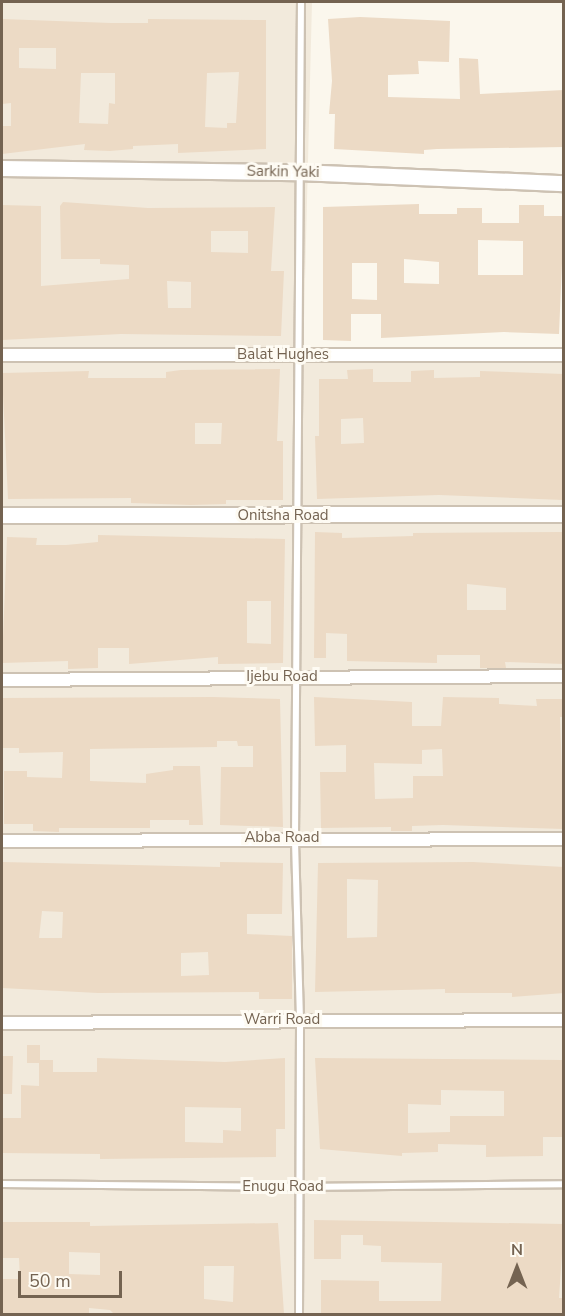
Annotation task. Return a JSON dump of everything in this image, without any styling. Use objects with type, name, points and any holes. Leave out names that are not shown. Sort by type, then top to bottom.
[{"type":"street","name":"Sarkin Yaki","points":[[2,168],[298,172],[564,183]]},
{"type":"street","name":"Balat Hughes","points":[[2,354],[564,355]]},
{"type":"street","name":"Onitsha Road","points":[[2,515],[564,514]]},
{"type":"street","name":"Ijebu Road","points":[[2,680],[564,676]]},
{"type":"street","name":"Abba Road","points":[[2,841],[295,838],[564,839]]},
{"type":"street","name":"Warri Road","points":[[2,1023],[564,1020]]},
{"type":"lane","points":[[298,1314],[300,1020],[295,838],[301,2]]},
{"type":"lane","name":"Enugu Road","points":[[2,1184],[299,1187],[564,1184]]},
{"type":"shaded area","points":[[2,2],[312,2],[303,360],[563,357],[563,1314],[2,1314]]},
{"type":"building","points":[[360,17],[450,21],[449,62],[418,61],[419,74],[388,75],[388,97],[460,99],[459,58],[478,59],[480,94],[564,90],[564,147],[437,149],[424,150],[424,154],[334,149],[335,114],[329,114],[332,81],[328,19]]},
{"type":"building","points":[[2,19],[111,23],[148,23],[148,19],[266,20],[266,149],[178,153],[178,144],[133,146],[133,149],[110,151],[84,150],[85,144],[2,154],[2,126],[11,126],[11,103],[2,104]],"holes":[[[19,48],[56,48],[56,69],[19,68]],[[239,72],[236,123],[227,123],[227,128],[205,127],[207,73]],[[81,73],[115,73],[115,104],[109,103],[108,124],[79,123]]]},
{"type":"building","points":[[63,202],[148,208],[275,207],[271,271],[284,271],[281,336],[121,334],[2,340],[2,205],[41,206],[41,286],[129,279],[129,265],[100,264],[100,259],[61,259],[60,206]],"holes":[[[211,231],[248,231],[248,253],[211,252]],[[167,281],[191,282],[191,308],[168,308]]]},
{"type":"building","points":[[419,204],[419,214],[457,214],[457,208],[482,208],[482,223],[519,223],[519,205],[544,205],[544,216],[564,216],[559,334],[504,332],[381,338],[381,314],[351,314],[351,341],[323,340],[323,207]],"holes":[[[478,240],[523,241],[523,275],[478,275]],[[404,259],[439,262],[439,284],[404,283]],[[352,263],[377,263],[377,300],[352,299]]]},
{"type":"building","points":[[280,369],[277,441],[283,441],[283,500],[226,500],[226,504],[191,505],[131,503],[131,498],[8,499],[2,373],[89,371],[88,378],[166,378],[166,372]],"holes":[[[195,423],[222,423],[221,444],[195,444]]]},
{"type":"building","points":[[373,369],[373,382],[411,382],[411,371],[434,370],[434,378],[480,377],[480,371],[564,374],[563,500],[439,495],[317,499],[315,436],[319,436],[319,379],[348,379],[347,370]],"holes":[[[363,418],[364,443],[341,444],[341,419]]]},
{"type":"building","points":[[315,532],[342,533],[342,538],[413,536],[413,533],[563,532],[564,664],[505,662],[506,668],[480,668],[480,655],[437,655],[437,663],[347,661],[347,634],[326,633],[326,658],[314,658]],"holes":[[[467,584],[506,588],[506,610],[467,610]]]},
{"type":"building","points":[[98,535],[285,539],[283,663],[218,664],[218,657],[129,664],[129,648],[98,648],[98,668],[68,669],[68,661],[2,663],[7,537],[37,538],[36,545],[98,542]],"holes":[[[247,601],[271,601],[271,644],[247,643]]]},
{"type":"building","points":[[314,697],[412,702],[412,726],[441,726],[443,697],[499,698],[499,704],[537,706],[536,699],[564,699],[564,717],[560,717],[564,829],[443,825],[412,826],[412,831],[391,831],[391,827],[321,828],[320,772],[346,772],[346,745],[315,746]],"holes":[[[442,749],[443,776],[413,776],[413,798],[375,799],[374,763],[422,764],[422,750]]]},
{"type":"building","points":[[2,698],[280,699],[283,827],[220,825],[221,767],[253,767],[253,746],[238,746],[237,741],[217,741],[217,747],[90,749],[90,781],[146,783],[146,774],[173,770],[173,766],[200,766],[203,825],[189,825],[189,820],[150,820],[150,828],[59,828],[59,832],[33,831],[33,824],[4,824],[4,771],[27,771],[27,777],[62,778],[63,752],[19,753],[19,748],[2,748]]},
{"type":"building","points":[[2,862],[220,867],[220,862],[283,863],[282,914],[247,914],[247,934],[292,936],[292,999],[259,999],[259,992],[98,993],[2,988]],"holes":[[[42,911],[63,912],[62,938],[39,938]],[[208,952],[209,975],[181,976],[181,953]]]},
{"type":"building","points":[[473,862],[564,867],[564,993],[512,997],[512,993],[445,993],[445,989],[315,992],[318,863]],"holes":[[[347,879],[378,880],[377,937],[347,938]]]},
{"type":"building","points":[[27,1045],[40,1045],[40,1060],[53,1060],[53,1072],[97,1072],[97,1058],[225,1062],[285,1058],[285,1129],[276,1129],[276,1157],[100,1159],[100,1154],[2,1153],[2,1118],[21,1118],[21,1085],[39,1086],[39,1063],[27,1063]],"holes":[[[185,1107],[241,1108],[241,1131],[223,1130],[223,1143],[185,1142]]]},
{"type":"building","points":[[2,1056],[13,1056],[12,1094],[2,1094]]},
{"type":"building","points":[[315,1058],[562,1060],[564,1137],[543,1137],[543,1156],[486,1157],[486,1145],[438,1144],[438,1152],[402,1153],[402,1156],[320,1149]],"holes":[[[441,1090],[504,1091],[504,1116],[450,1116],[450,1132],[408,1133],[408,1104],[441,1105]]]},
{"type":"building","points":[[314,1220],[564,1224],[559,1298],[564,1298],[564,1314],[321,1314],[321,1280],[379,1281],[379,1301],[441,1301],[442,1263],[381,1262],[381,1246],[363,1245],[363,1235],[341,1235],[341,1259],[314,1259]]},
{"type":"building","points":[[2,1222],[90,1222],[90,1226],[278,1223],[284,1314],[114,1314],[110,1310],[89,1308],[89,1314],[2,1314],[2,1279],[20,1279],[19,1258],[2,1258]],"holes":[[[69,1252],[100,1253],[100,1275],[69,1274]],[[204,1266],[234,1266],[233,1302],[204,1299]]]}]
